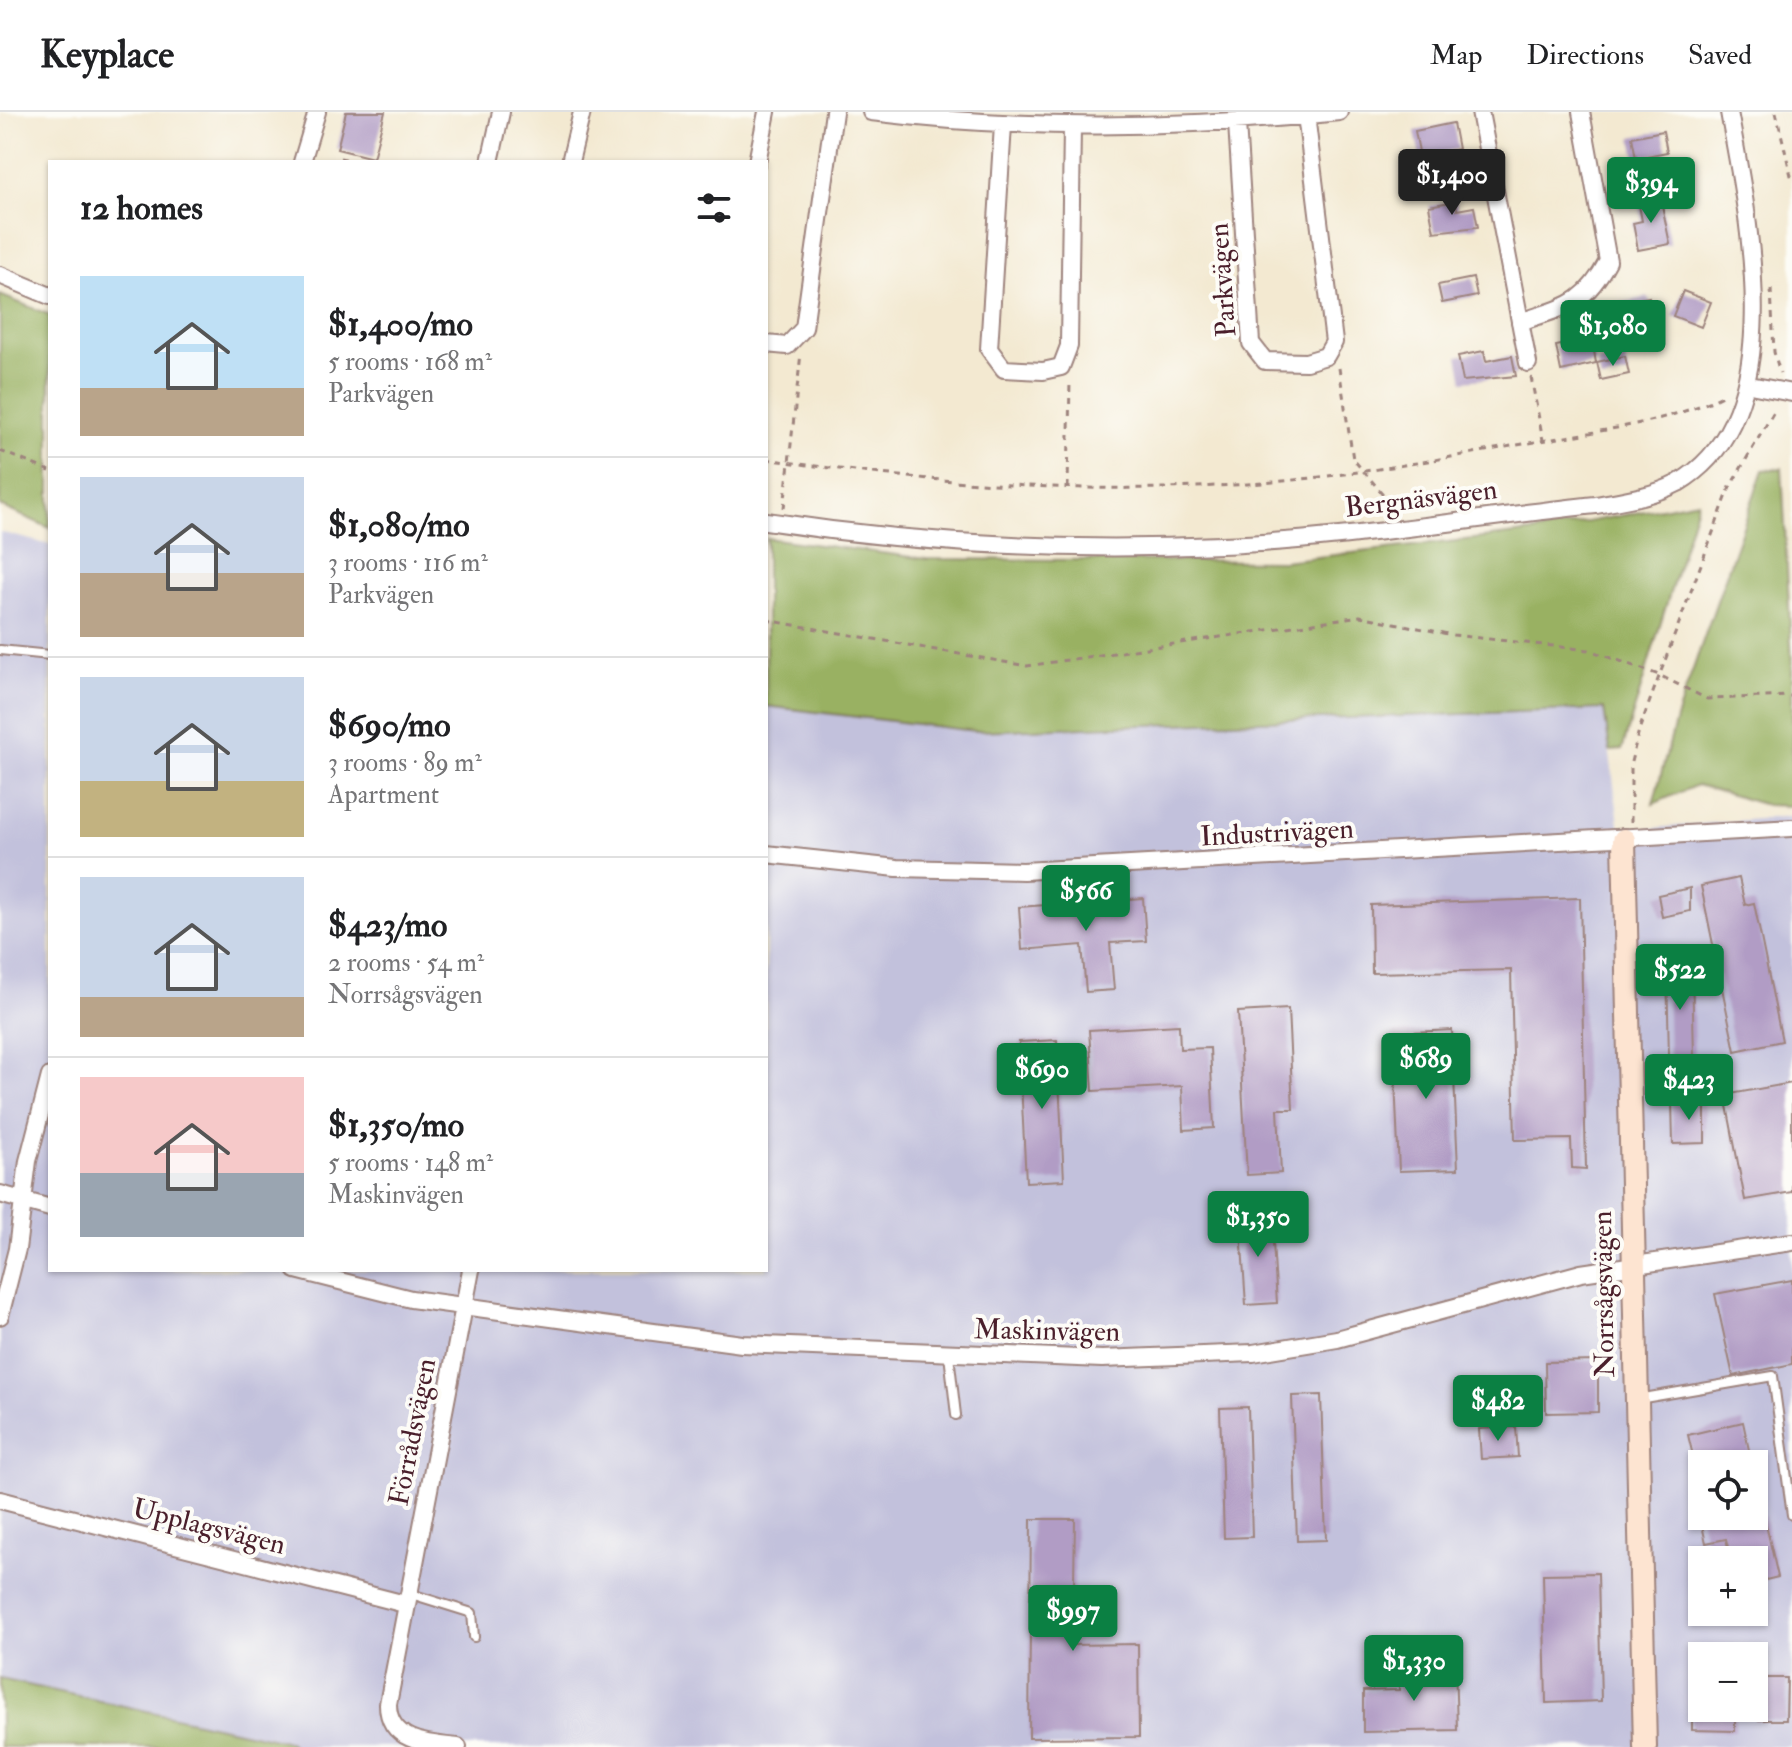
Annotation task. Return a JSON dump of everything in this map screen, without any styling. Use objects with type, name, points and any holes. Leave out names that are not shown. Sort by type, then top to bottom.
[{"type":"street","points":[[303,160],[317,112]]},
{"type":"street","points":[[490,160],[501,112]]},
{"type":"street","points":[[570,160],[582,112]]},
{"type":"street","points":[[757,160],[767,112]]},
{"type":"street","points":[[768,344],[787,346],[804,328],[834,112]]},
{"type":"street","points":[[871,112],[1003,125],[1072,127],[1237,123],[1339,112]]},
{"type":"street","points":[[1480,112],[1528,363]]},
{"type":"street","points":[[1520,322],[1568,305],[1589,293],[1608,261],[1581,112]]},
{"type":"street","name":"Bergnäsvägen","points":[[774,522],[951,542],[1133,548],[1237,544],[1407,528],[1608,503],[1677,483],[1706,462],[1725,442],[1742,416],[1755,386],[1758,323],[1756,280],[1729,112]]},
{"type":"street","points":[[1306,115],[1334,342],[1326,356]]},
{"type":"street","name":"Parkvägen","points":[[1237,123],[1251,343],[1259,356],[1273,364],[1326,356]]},
{"type":"street","points":[[1003,125],[989,349],[1004,369],[1052,371],[1061,367],[1069,346],[1072,127]]},
{"type":"street","points":[[0,275],[48,295]]},
{"type":"street","points":[[1755,386],[1784,392]]},
{"type":"street","name":"Industrivägen","points":[[768,854],[897,868],[1023,871],[1624,840],[1792,828]]},
{"type":"street","name":"Norrsågsvägen","points":[[1624,840],[1645,1747]]},
{"type":"street","points":[[0,1316],[17,1249],[28,1161],[48,1084]]},
{"type":"street","points":[[0,1194],[48,1207]]},
{"type":"street","name":"Maskinvägen","points":[[304,1272],[411,1299],[463,1308],[742,1344],[1102,1359],[1253,1353],[1337,1339],[1581,1273],[1792,1242]]},
{"type":"street","name":"Förrådsvägen","points":[[458,1747],[417,1741],[401,1734],[390,1722],[389,1689],[471,1272]]},
{"type":"street","name":"Upplagsvägen","points":[[0,1500],[406,1598]]},
{"type":"lane","points":[[0,650],[48,655]]},
{"type":"lane","points":[[949,1355],[956,1415]]},
{"type":"lane","points":[[1637,1399],[1773,1376],[1792,1515]]},
{"type":"lane","points":[[406,1598],[472,1613],[474,1637]]},
{"type":"path","points":[[1776,112],[1792,180]]},
{"type":"path","points":[[340,158],[350,160]]},
{"type":"path","points":[[1624,840],[1631,823],[1631,762],[1659,675],[1730,487],[1784,392],[1774,352],[1771,277]]},
{"type":"path","points":[[774,522],[788,463],[803,355],[795,341]]},
{"type":"path","points":[[1326,356],[1339,366],[1352,455],[1363,472],[1394,504],[1407,528]]},
{"type":"path","points":[[1528,363],[1543,440]]},
{"type":"path","points":[[1061,367],[1070,378],[1068,488]]},
{"type":"path","points":[[768,459],[860,473],[1068,488],[1226,485],[1363,472],[1543,440],[1690,409],[1755,386]]},
{"type":"path","points":[[0,451],[48,470]]},
{"type":"path","points":[[768,620],[1027,666],[1360,616],[1453,635],[1589,650],[1659,675],[1707,699],[1792,696]]},
{"type":"shaded area","points":[[0,532],[48,544],[48,1272],[768,1272],[768,706],[975,731],[1604,709],[1620,831],[1792,816],[1792,1747],[294,1747],[289,1742],[0,1679]]},
{"type":"green space","points":[[0,295],[48,314],[48,527],[0,506]]},
{"type":"green space","points":[[1782,468],[1792,666],[1792,806],[1766,805],[1697,785],[1653,804],[1678,712],[1763,470]]},
{"type":"green space","points":[[1698,501],[1622,750],[1610,751],[1604,709],[975,731],[768,706],[768,538],[927,559],[1283,561],[1534,532]]},
{"type":"green space","points":[[0,1679],[289,1742],[294,1747],[0,1747]]},
{"type":"building","points":[[346,112],[385,112],[373,158],[337,149]]},
{"type":"building","points":[[1453,123],[1458,149],[1420,157],[1415,131]]},
{"type":"building","points":[[1663,131],[1667,152],[1636,158],[1632,137]]},
{"type":"building","points":[[1660,196],[1670,244],[1638,250],[1633,223],[1642,221],[1638,200]]},
{"type":"building","points":[[1456,201],[1457,210],[1474,207],[1478,227],[1434,232],[1429,206]]},
{"type":"building","points":[[1473,278],[1477,296],[1442,303],[1438,285]]},
{"type":"building","points":[[1683,291],[1711,302],[1701,327],[1673,316]]},
{"type":"building","points":[[1649,297],[1655,328],[1625,333],[1619,303]]},
{"type":"building","points":[[1592,339],[1596,363],[1561,371],[1556,346]]},
{"type":"building","points":[[1484,351],[1486,361],[1512,356],[1516,376],[1463,381],[1458,356]]},
{"type":"building","points":[[1625,356],[1629,374],[1601,380],[1597,362]]},
{"type":"building","points":[[1739,878],[1745,905],[1754,903],[1782,1041],[1735,1051],[1701,886]]},
{"type":"building","points":[[1690,888],[1690,911],[1662,917],[1658,895]]},
{"type":"building","points":[[1143,898],[1146,941],[1110,943],[1114,990],[1086,992],[1082,945],[1022,950],[1019,907]]},
{"type":"building","points":[[1580,898],[1586,1169],[1572,1168],[1571,1139],[1515,1140],[1511,970],[1372,973],[1371,905]]},
{"type":"building","points":[[1667,966],[1692,966],[1694,1058],[1669,1058]]},
{"type":"building","points":[[1288,1009],[1293,1109],[1278,1109],[1281,1173],[1247,1175],[1238,1012]]},
{"type":"building","points":[[1179,1025],[1180,1049],[1210,1048],[1214,1128],[1184,1130],[1182,1086],[1093,1091],[1089,1030]]},
{"type":"building","points":[[1452,1030],[1458,1169],[1399,1171],[1393,1033]]},
{"type":"building","points":[[1057,1040],[1064,1180],[1026,1182],[1019,1042]]},
{"type":"building","points":[[1792,1083],[1792,1192],[1745,1200],[1725,1095]]},
{"type":"building","points":[[1672,1100],[1705,1102],[1705,1143],[1673,1144]]},
{"type":"building","points":[[1271,1213],[1277,1303],[1246,1305],[1240,1215]]},
{"type":"building","points":[[1792,1280],[1792,1364],[1733,1376],[1715,1294]]},
{"type":"building","points":[[1598,1361],[1598,1412],[1546,1413],[1545,1362]]},
{"type":"building","points":[[1321,1395],[1326,1540],[1297,1541],[1292,1396]]},
{"type":"building","points":[[1248,1407],[1252,1537],[1224,1538],[1220,1408]]},
{"type":"building","points":[[1743,1422],[1749,1450],[1692,1450],[1688,1435]]},
{"type":"building","points":[[1516,1427],[1518,1457],[1481,1459],[1479,1429]]},
{"type":"building","points":[[1031,1519],[1075,1519],[1073,1645],[1138,1644],[1139,1737],[1029,1738]]},
{"type":"building","points":[[1703,1530],[1767,1530],[1778,1577],[1768,1580],[1768,1546],[1728,1546],[1726,1539],[1706,1543]]},
{"type":"building","points":[[1598,1573],[1601,1701],[1546,1703],[1543,1574]]},
{"type":"building","points":[[1455,1663],[1457,1730],[1363,1732],[1363,1691],[1399,1690],[1399,1671],[1438,1670],[1438,1664]]},
{"type":"building","points":[[1768,1678],[1787,1678],[1786,1720],[1768,1720]]},
{"type":"building","points":[[1692,1722],[1735,1722],[1735,1731],[1692,1730]]}]
